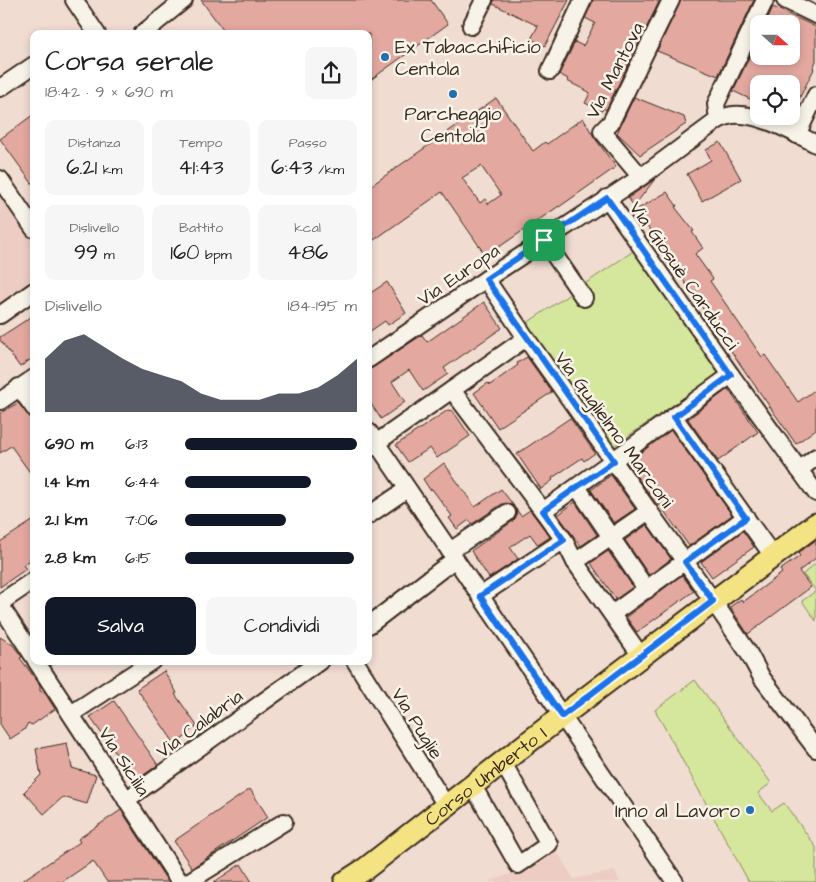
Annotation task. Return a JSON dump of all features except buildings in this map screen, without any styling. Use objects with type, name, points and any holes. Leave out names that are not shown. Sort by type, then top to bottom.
[{"type":"main road","name":"Corso Umberto I","points":[[345,882],[365,869],[562,716],[816,524]]},
{"type":"street","points":[[74,0],[89,30]]},
{"type":"street","points":[[147,30],[184,0]]},
{"type":"street","points":[[471,26],[484,0]]},
{"type":"street","points":[[550,71],[583,0]]},
{"type":"street","name":"Via Mantova","points":[[641,177],[602,131],[611,122],[671,0]]},
{"type":"street","points":[[765,0],[716,104],[718,120],[732,115],[748,116],[763,120],[816,144]]},
{"type":"street","points":[[785,0],[816,15]]},
{"type":"street","points":[[0,88],[30,68]]},
{"type":"street","points":[[797,134],[816,95]]},
{"type":"street","name":"Via Europa","points":[[372,357],[544,240],[641,177],[718,120]]},
{"type":"street","points":[[0,179],[30,224]]},
{"type":"street","name":"Via Giosuè Carducci","points":[[607,198],[816,493]]},
{"type":"street","points":[[544,240],[584,298]]},
{"type":"street","name":"Via Guglielmo Marconi","points":[[486,279],[713,601],[748,652],[762,678],[816,749]]},
{"type":"street","points":[[0,315],[30,294]]},
{"type":"street","points":[[372,440],[452,390],[526,338]]},
{"type":"street","points":[[543,511],[731,375]]},
{"type":"street","points":[[0,401],[30,381]]},
{"type":"street","points":[[20,387],[30,402]]},
{"type":"street","points":[[452,390],[564,540],[575,562],[641,656]]},
{"type":"street","points":[[674,417],[773,556]]},
{"type":"street","points":[[372,442],[453,555],[675,882]]},
{"type":"street","points":[[799,470],[816,456]]},
{"type":"street","points":[[577,487],[647,590]]},
{"type":"street","points":[[372,512],[407,489]]},
{"type":"street","points":[[575,562],[650,512]]},
{"type":"street","points":[[372,622],[507,513]]},
{"type":"street","points":[[612,614],[746,518]]},
{"type":"street","points":[[480,596],[564,540]]},
{"type":"street","points":[[30,583],[0,604],[30,651]]},
{"type":"street","name":"Via Sicilia","points":[[39,665],[180,882]]},
{"type":"street","points":[[71,714],[146,665]]},
{"type":"street","name":"Via Calabria","points":[[126,800],[314,665]]},
{"type":"street","name":"Via Puglie","points":[[358,665],[447,806]]},
{"type":"street","points":[[473,786],[518,865],[549,844],[503,763]]},
{"type":"street","points":[[188,882],[284,822]]},
{"type":"shaded area","points":[[0,191],[30,235],[30,285],[0,305]]},
{"type":"shaded area","points":[[555,849],[574,879],[615,871],[620,882],[486,882],[514,873]]},
{"type":"green space","points":[[635,250],[719,374],[609,449],[524,325]]},
{"type":"green space","points":[[816,563],[816,591],[803,574]]},
{"type":"green space","points":[[816,591],[816,621],[802,601]]},
{"type":"green space","points":[[695,680],[771,783],[758,793],[772,811],[784,803],[816,847],[816,882],[749,882],[655,710]]},
{"type":"place","name":"Ex Tabacchificio Centola","points":[[385,57]]},
{"type":"place","name":"Parcheggio Centola","points":[[453,94]]},
{"type":"place","name":"Inno al Lavoro","points":[[750,810]]},
{"type":"route","points":[[607,198],[731,375],[674,417],[746,518],[685,562],[713,601],[562,716],[480,596],[564,540],[543,511],[614,461],[486,279],[544,240],[607,198]]}]
